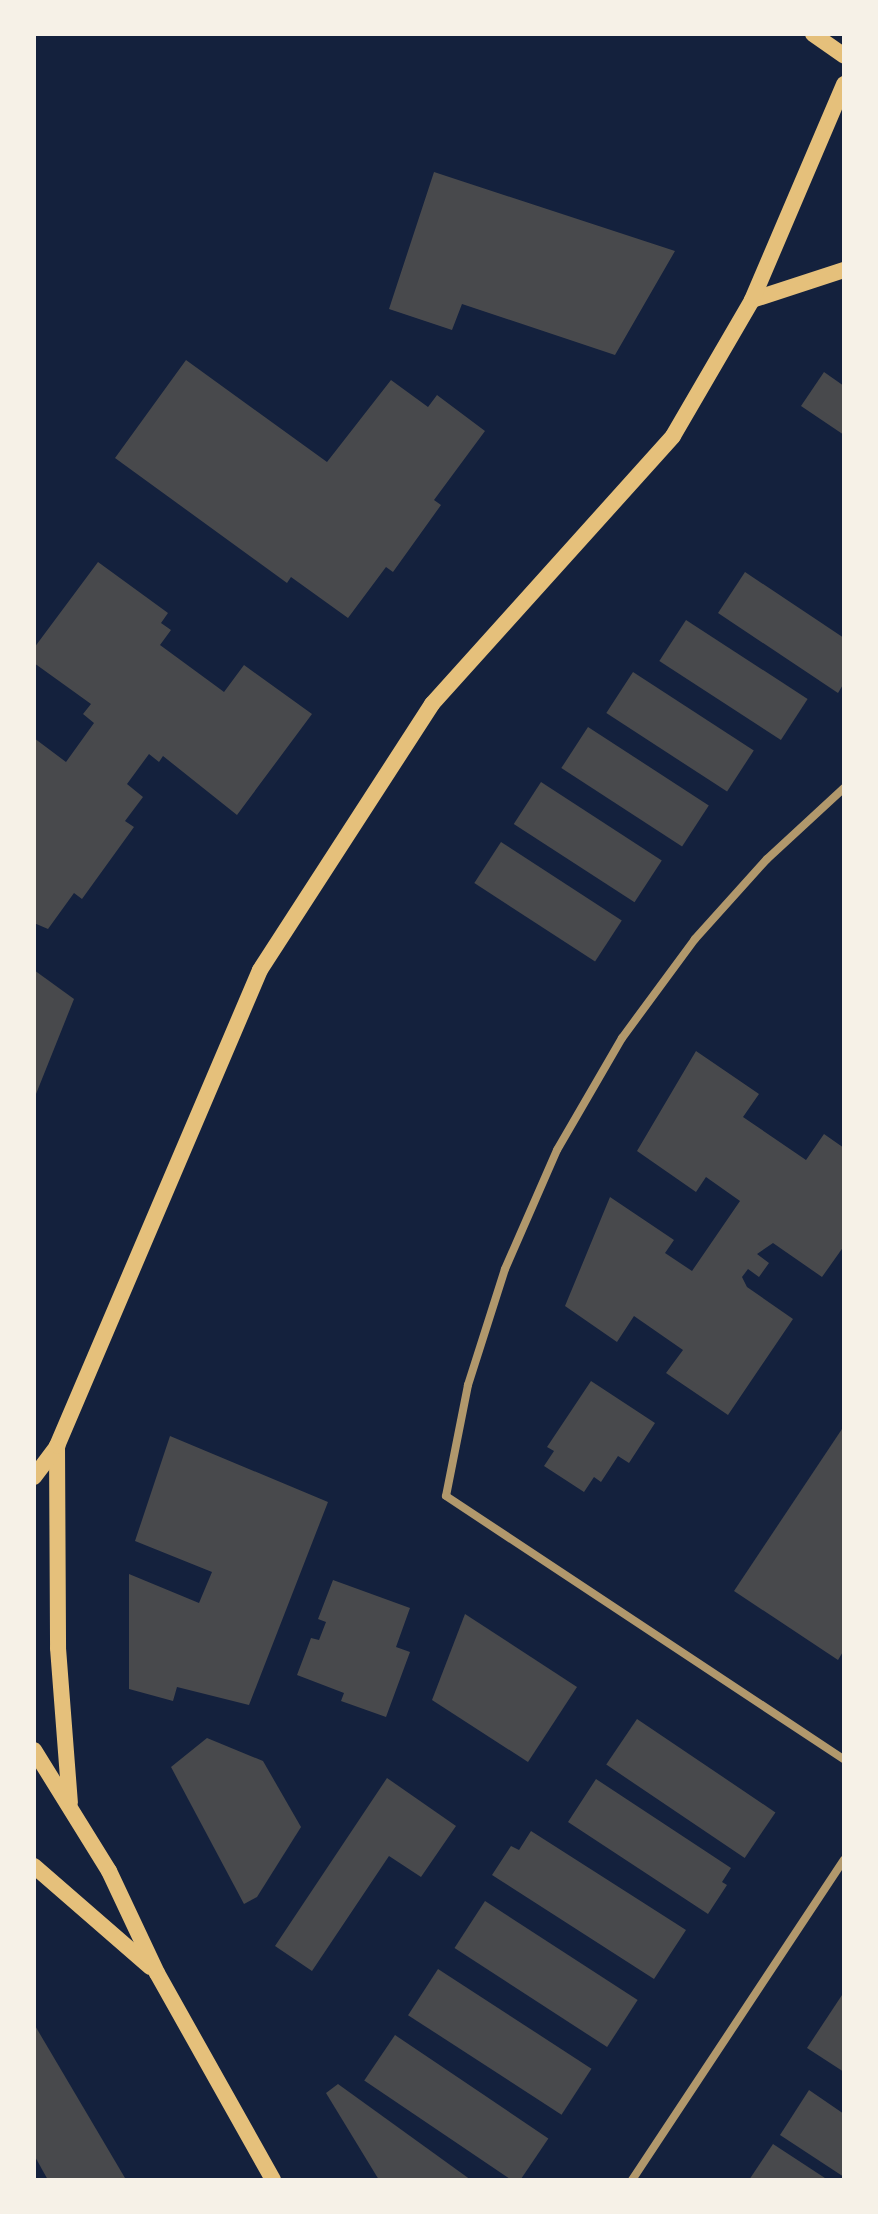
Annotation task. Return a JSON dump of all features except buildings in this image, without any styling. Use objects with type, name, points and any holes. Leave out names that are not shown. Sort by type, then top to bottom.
[{"type":"main road","points":[[813,34],[844,56]]},
{"type":"main road","points":[[34,1477],[57,1446],[260,970],[432,704],[673,436],[752,300],[844,84]]},
{"type":"main road","points":[[752,300],[844,270]]},
{"type":"main road","points":[[57,1446],[58,1648],[70,1805]]},
{"type":"main road","points":[[34,1750],[70,1805],[157,1973],[273,2180]]},
{"type":"main road","points":[[34,1866],[157,1973]]},
{"type":"main road","points":[[34,1876],[57,1885]]},
{"type":"street","points":[[844,788],[767,859],[695,939],[622,1038],[557,1150],[505,1269],[468,1385],[446,1496],[844,1759]]},
{"type":"street","points":[[632,2180],[844,1860]]}]
